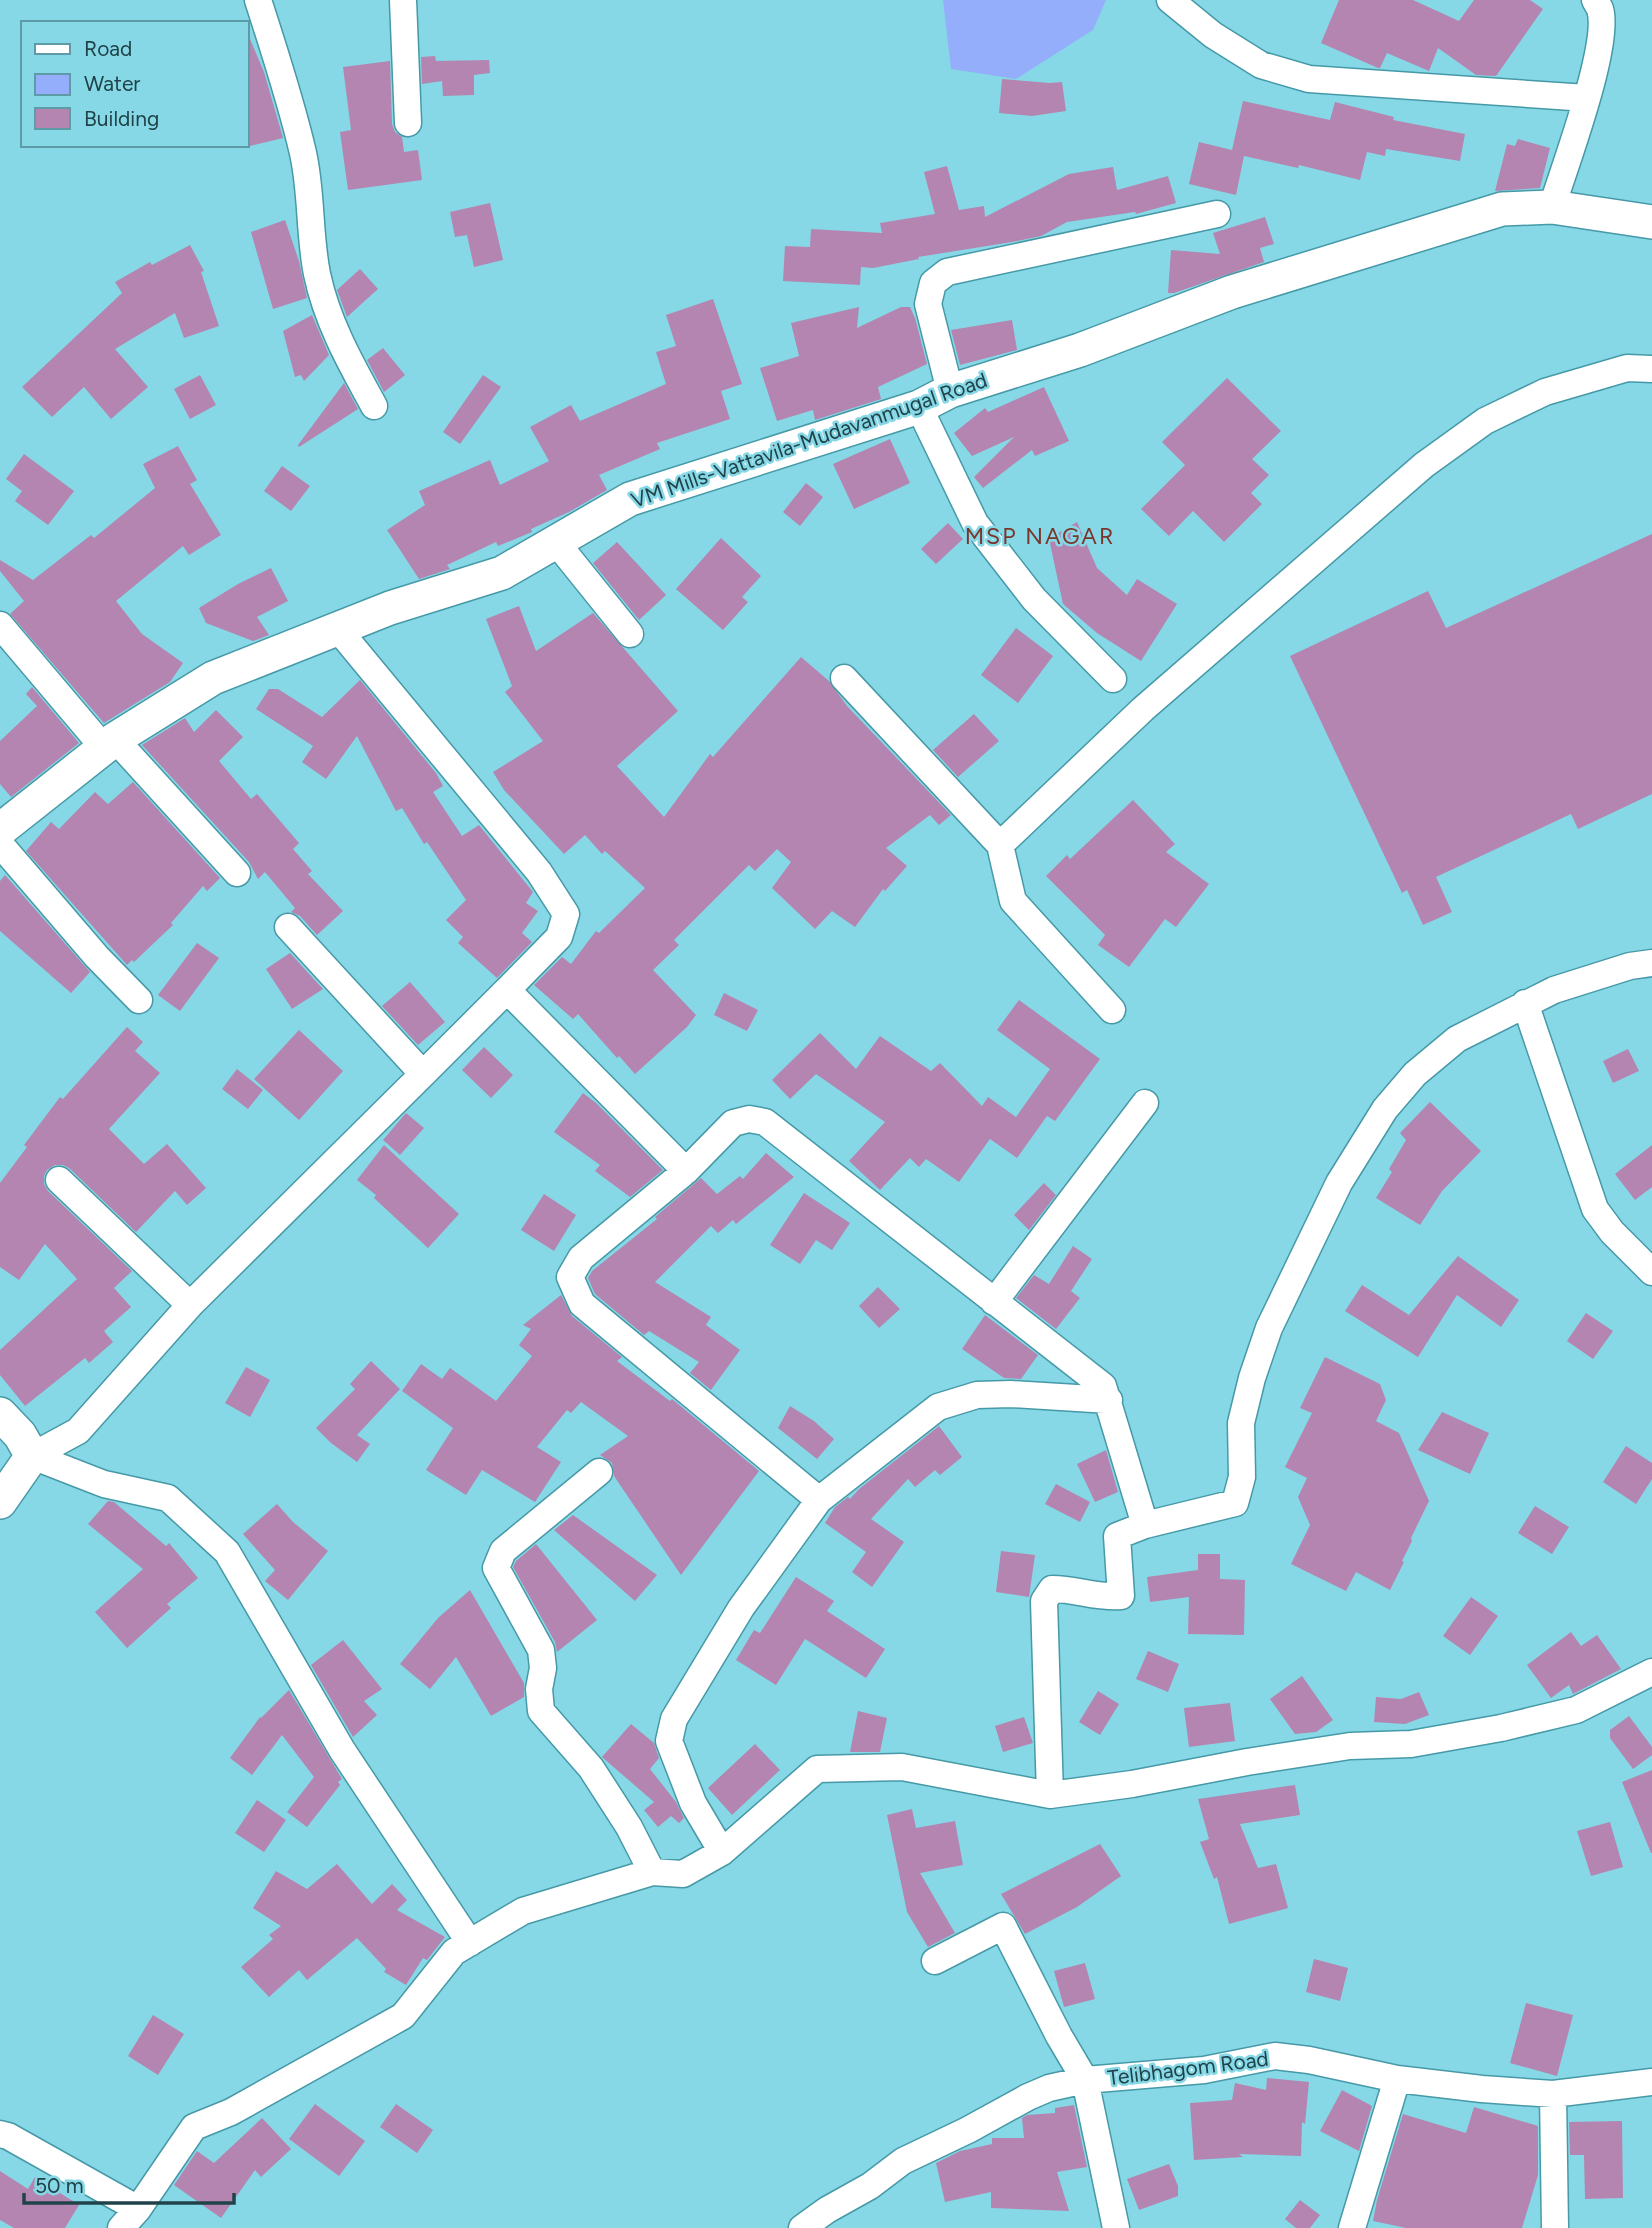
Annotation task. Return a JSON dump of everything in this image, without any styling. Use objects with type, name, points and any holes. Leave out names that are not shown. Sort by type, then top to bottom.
[{"type":"street","points":[[258,0],[303,154],[311,202],[317,273],[330,318],[374,406]]},
{"type":"street","points":[[403,0],[408,122]]},
{"type":"street","points":[[1170,0],[1213,35],[1261,65],[1309,79],[1587,98]]},
{"type":"street","points":[[1552,206],[1587,98],[1601,38],[1600,10],[1595,0]]},
{"type":"street","name":"VM Mills-Vattavila-Mudavanmugal Road","points":[[0,830],[109,743],[213,678],[390,608],[502,573],[631,499],[919,407],[950,391],[1080,350],[1232,292],[1502,209],[1552,206],[1652,222]]},
{"type":"street","points":[[950,391],[929,304],[933,283],[947,272],[1217,214]]},
{"type":"street","points":[[1000,845],[1143,709],[1424,466],[1485,421],[1545,392],[1627,368],[1652,369]]},
{"type":"street","points":[[919,407],[975,523],[1034,599],[1113,679]]},
{"type":"street","points":[[556,542],[630,634]]},
{"type":"street","points":[[0,625],[109,743],[237,873]]},
{"type":"street","points":[[0,1503],[32,1456],[78,1431],[190,1305],[559,937],[566,914],[538,872],[337,628]]},
{"type":"street","points":[[844,678],[1000,845],[1013,901],[1112,1010]]},
{"type":"street","points":[[0,844],[97,957],[139,1000]]},
{"type":"street","points":[[288,927],[423,1074]]},
{"type":"street","points":[[1050,1795],[1044,1601],[1052,1589],[1064,1589],[1100,1598],[1121,1597],[1117,1536],[1145,1525],[1235,1503],[1242,1477],[1241,1423],[1252,1378],[1269,1328],[1339,1182],[1385,1109],[1415,1074],[1457,1039],[1554,990],[1617,970],[1652,963]]},
{"type":"street","points":[[507,990],[685,1171]]},
{"type":"street","points":[[1525,1003],[1595,1209],[1612,1232],[1652,1272]]},
{"type":"street","points":[[994,1302],[1145,1103]]},
{"type":"street","points":[[819,1500],[582,1304],[570,1277],[581,1258],[685,1171],[733,1123],[749,1119],[765,1122],[1103,1385],[1145,1525]]},
{"type":"street","points":[[59,1180],[190,1305]]},
{"type":"street","points":[[722,1852],[693,1803],[669,1741],[674,1718],[741,1608],[819,1500],[938,1407],[977,1395],[1000,1394],[1109,1401]]},
{"type":"street","points":[[0,1414],[20,1435],[32,1456],[104,1484],[168,1498],[227,1552],[342,1750],[470,1943]]},
{"type":"street","points":[[599,1472],[503,1551],[496,1569],[541,1650],[541,1711],[591,1769],[629,1827],[652,1872]]},
{"type":"street","points":[[0,2134],[8,2136],[129,2218],[194,2127],[231,2112],[403,2016],[454,1952],[523,1910],[652,1872],[683,1874],[722,1852],[817,1769],[902,1767],[1050,1795],[1132,1784],[1350,1746],[1411,1744],[1501,1728],[1576,1710],[1652,1672]]},
{"type":"street","points":[[935,1961],[1003,1926],[1059,2036],[1085,2080],[1116,2228]]},
{"type":"street","name":"Telibhagom Road","points":[[802,2228],[827,2210],[870,2186],[903,2161],[1028,2097],[1049,2088],[1085,2080],[1204,2070],[1275,2056],[1309,2060],[1398,2079],[1553,2094],[1652,2082]]},
{"type":"street","points":[[1352,2228],[1398,2079]]},
{"type":"street","points":[[1553,2094],[1555,2228]]},
{"type":"water","points":[[943,0],[1106,0],[1093,30],[1016,79],[951,69]]},
{"type":"building","points":[[1339,0],[1413,0],[1459,21],[1474,0],[1530,0],[1543,9],[1496,76],[1476,75],[1438,48],[1429,71],[1387,53],[1378,68],[1321,43]]},
{"type":"building","points":[[248,34],[264,72],[283,138],[250,146]]},
{"type":"building","points":[[435,56],[436,61],[489,60],[490,73],[474,75],[474,95],[443,96],[442,81],[422,84],[421,57]]},
{"type":"building","points":[[390,61],[392,124],[395,132],[402,137],[404,152],[418,150],[422,180],[348,190],[340,132],[351,130],[343,67]]},
{"type":"building","points":[[1002,79],[1062,82],[1066,111],[1032,116],[999,113]]},
{"type":"building","points":[[1243,101],[1330,120],[1335,102],[1394,117],[1393,120],[1465,134],[1460,161],[1386,149],[1385,156],[1367,152],[1360,180],[1299,165],[1298,168],[1244,156],[1236,195],[1189,184],[1199,142],[1232,150]]},
{"type":"building","points":[[1518,139],[1550,148],[1540,188],[1495,191],[1507,144],[1515,146]]},
{"type":"building","points":[[947,166],[959,210],[984,206],[985,217],[1069,174],[1113,167],[1117,190],[1168,176],[1176,203],[1136,214],[1135,212],[1067,222],[1041,236],[1012,242],[918,257],[919,259],[873,268],[861,267],[860,285],[783,281],[785,246],[810,247],[811,229],[882,233],[880,223],[935,214],[924,172]]},
{"type":"building","points":[[490,203],[503,260],[474,267],[467,235],[455,237],[450,212]]},
{"type":"building","points":[[1265,217],[1274,244],[1260,248],[1264,262],[1168,293],[1171,250],[1220,254],[1213,233]]},
{"type":"building","points":[[285,220],[299,261],[307,298],[273,309],[251,232]]},
{"type":"building","points":[[190,245],[204,271],[201,272],[219,326],[184,338],[175,313],[115,349],[148,387],[111,419],[84,387],[52,417],[22,387],[122,293],[115,282],[150,262],[152,265]]},
{"type":"building","points":[[360,269],[378,289],[347,317],[337,290]]},
{"type":"building","points":[[713,299],[742,384],[721,391],[730,419],[657,443],[660,449],[599,475],[607,490],[569,512],[531,529],[532,532],[498,546],[496,542],[447,565],[450,569],[419,579],[387,530],[425,505],[419,491],[490,460],[500,485],[549,461],[530,427],[571,405],[580,421],[666,384],[656,352],[676,346],[666,315]]},
{"type":"building","points":[[859,307],[857,328],[901,307],[910,307],[927,364],[878,387],[881,399],[815,420],[813,410],[777,421],[760,368],[799,356],[791,323]]},
{"type":"building","points":[[312,315],[329,355],[304,381],[301,375],[295,377],[283,331]]},
{"type":"building","points":[[1012,320],[1017,350],[960,365],[951,330]]},
{"type":"building","points":[[383,348],[405,375],[384,392],[367,360]]},
{"type":"building","points":[[200,375],[216,405],[190,419],[174,389]]},
{"type":"building","points":[[483,375],[501,387],[460,444],[443,432]]},
{"type":"building","points":[[1227,378],[1281,431],[1252,459],[1269,475],[1251,493],[1262,504],[1224,542],[1193,511],[1169,536],[1141,509],[1185,465],[1162,442]]},
{"type":"building","points":[[344,383],[358,409],[299,447],[298,445]]},
{"type":"building","points":[[1044,387],[1069,441],[1035,456],[1032,450],[983,488],[974,477],[1014,437],[972,456],[954,433],[985,408],[988,412]]},
{"type":"building","points":[[890,439],[910,483],[854,509],[833,464]]},
{"type":"building","points":[[178,446],[197,480],[190,484],[221,535],[189,555],[183,546],[116,601],[142,634],[183,663],[170,682],[104,723],[10,614],[24,601],[0,571],[0,560],[33,580],[91,535],[94,538],[155,488],[143,464]]},
{"type":"building","points":[[24,454],[74,491],[48,525],[15,501],[22,491],[6,479]]},
{"type":"building","points":[[282,466],[310,486],[291,511],[264,491]]},
{"type":"building","points":[[806,483],[823,497],[800,526],[783,512]]},
{"type":"building","points":[[1077,522],[1097,568],[1127,595],[1137,579],[1177,604],[1141,661],[1097,633],[1063,604],[1048,534],[1058,533]]},
{"type":"building","points":[[948,523],[963,539],[936,564],[921,549]]},
{"type":"building","points":[[1652,534],[1652,794],[1578,829],[1571,814],[1436,877],[1452,912],[1423,925],[1407,890],[1402,893],[1290,656],[1428,591],[1446,628]]},
{"type":"building","points":[[721,538],[761,576],[742,597],[748,602],[723,630],[676,589]]},
{"type":"building","points":[[617,542],[666,595],[639,620],[593,563]]},
{"type":"building","points":[[271,568],[288,601],[257,617],[269,635],[253,641],[206,623],[199,608]]},
{"type":"building","points":[[519,606],[536,651],[593,613],[678,711],[617,766],[664,817],[710,754],[713,757],[801,657],[829,681],[847,706],[951,815],[939,825],[930,815],[886,848],[907,866],[885,891],[883,889],[855,927],[832,911],[815,929],[772,888],[791,862],[777,849],[755,871],[749,865],[674,940],[679,945],[653,970],[696,1015],[687,1027],[635,1074],[578,1014],[573,1019],[534,985],[562,957],[571,964],[596,931],[599,933],[645,888],[605,851],[602,854],[585,835],[564,854],[504,790],[493,772],[543,741],[505,692],[512,686],[486,619]]},
{"type":"building","points":[[1016,628],[1053,656],[1018,703],[981,675]]},
{"type":"building","points":[[360,680],[436,773],[443,786],[433,792],[462,836],[479,825],[533,892],[526,903],[538,911],[522,933],[532,942],[497,978],[458,943],[463,937],[446,920],[466,900],[427,842],[424,844],[402,808],[396,811],[357,736],[326,779],[302,762],[313,746],[256,709],[269,689],[278,689],[322,717]]},
{"type":"building","points":[[32,687],[79,743],[11,797],[0,784],[0,741],[37,706],[26,694]]},
{"type":"building","points":[[216,710],[243,737],[219,761],[251,799],[257,794],[299,843],[293,849],[312,871],[308,874],[343,911],[317,935],[300,916],[291,912],[295,908],[265,872],[258,879],[249,862],[142,745],[185,718],[194,732]]},
{"type":"building","points":[[974,714],[999,741],[958,777],[933,750]]},
{"type":"building","points":[[133,782],[220,878],[207,891],[203,886],[171,923],[173,925],[134,962],[132,960],[127,965],[26,851],[51,822],[59,829],[95,792],[108,804]]},
{"type":"building","points":[[1133,800],[1175,844],[1166,852],[1209,884],[1176,927],[1165,919],[1129,967],[1098,945],[1105,935],[1046,876],[1067,855],[1070,859]]},
{"type":"building","points":[[5,875],[90,972],[71,993],[0,931],[0,881]]},
{"type":"building","points":[[197,943],[219,958],[180,1011],[158,995]]},
{"type":"building","points":[[290,953],[323,989],[292,1009],[266,969]]},
{"type":"building","points":[[410,982],[445,1022],[418,1045],[382,1006]]},
{"type":"building","points":[[724,993],[758,1010],[747,1031],[714,1015]]},
{"type":"building","points":[[1019,1000],[1100,1059],[1055,1121],[1047,1116],[1017,1158],[990,1139],[959,1182],[926,1159],[919,1167],[910,1158],[880,1190],[849,1161],[885,1122],[816,1074],[790,1099],[772,1080],[820,1033],[856,1069],[880,1036],[931,1071],[940,1063],[982,1106],[988,1097],[1016,1117],[1050,1069],[997,1030]]},
{"type":"building","points":[[127,1027],[143,1042],[135,1051],[160,1073],[109,1129],[144,1164],[167,1144],[206,1188],[187,1205],[175,1191],[136,1232],[69,1168],[55,1165],[47,1170],[44,1184],[48,1191],[132,1271],[114,1288],[131,1307],[104,1331],[113,1342],[89,1363],[85,1358],[25,1406],[0,1375],[0,1350],[77,1279],[45,1244],[19,1280],[0,1267],[0,1183],[60,1097],[63,1099]]},
{"type":"building","points":[[299,1030],[343,1071],[299,1120],[254,1079]]},
{"type":"building","points":[[484,1047],[513,1075],[491,1098],[462,1070]]},
{"type":"building","points":[[1628,1049],[1639,1071],[1613,1083],[1603,1061]]},
{"type":"building","points":[[237,1069],[263,1090],[248,1109],[222,1089]]},
{"type":"building","points":[[583,1093],[663,1170],[630,1197],[595,1171],[600,1165],[554,1132]]},
{"type":"building","points":[[1430,1102],[1481,1151],[1442,1191],[1420,1225],[1376,1198],[1392,1172],[1389,1169],[1406,1140],[1400,1133]]},
{"type":"building","points":[[406,1113],[424,1128],[400,1155],[383,1140]]},
{"type":"building","points":[[384,1145],[459,1214],[428,1248],[374,1198],[376,1195],[357,1180]]},
{"type":"building","points":[[1652,1145],[1652,1187],[1635,1200],[1615,1174]]},
{"type":"building","points":[[766,1153],[794,1177],[736,1224],[733,1220],[718,1233],[711,1226],[655,1282],[711,1317],[706,1325],[740,1350],[711,1390],[690,1373],[699,1362],[649,1331],[644,1335],[595,1294],[588,1278],[592,1271],[657,1219],[655,1217],[701,1178],[717,1194],[740,1176],[743,1179]]},
{"type":"building","points":[[1044,1183],[1056,1195],[1029,1230],[1014,1215]]},
{"type":"building","points":[[804,1193],[850,1223],[832,1250],[816,1240],[800,1264],[770,1245]]},
{"type":"building","points":[[544,1194],[576,1215],[554,1251],[521,1230]]},
{"type":"building","points":[[1073,1246],[1092,1259],[1071,1291],[1080,1298],[1056,1329],[1016,1298],[1034,1275],[1049,1284]]},
{"type":"building","points":[[1458,1256],[1519,1300],[1501,1327],[1457,1295],[1418,1357],[1345,1311],[1362,1285],[1409,1315]]},
{"type":"building","points":[[878,1287],[900,1309],[879,1328],[859,1306]]},
{"type":"building","points":[[561,1295],[572,1316],[622,1357],[617,1361],[670,1401],[672,1399],[759,1471],[681,1575],[614,1476],[612,1463],[600,1455],[628,1436],[581,1402],[571,1413],[567,1410],[537,1447],[561,1462],[535,1502],[482,1470],[466,1495],[426,1470],[453,1428],[402,1391],[421,1364],[442,1379],[450,1368],[496,1401],[532,1356],[519,1345],[531,1329],[523,1325]]},
{"type":"building","points":[[1586,1313],[1613,1331],[1593,1359],[1567,1341]]},
{"type":"building","points":[[985,1315],[1038,1355],[1021,1379],[1004,1378],[962,1349]]},
{"type":"building","points":[[1325,1357],[1380,1384],[1386,1400],[1376,1421],[1399,1433],[1429,1501],[1390,1590],[1356,1572],[1346,1591],[1291,1564],[1310,1525],[1298,1497],[1307,1478],[1285,1467],[1312,1413],[1300,1408]]},
{"type":"building","points":[[371,1361],[400,1389],[357,1435],[370,1444],[357,1462],[316,1428],[355,1389],[350,1384]]},
{"type":"building","points":[[246,1367],[270,1380],[250,1417],[225,1403]]},
{"type":"building","points":[[790,1406],[814,1421],[834,1439],[817,1459],[778,1428]]},
{"type":"building","points":[[1442,1412],[1489,1433],[1470,1474],[1418,1450]]},
{"type":"building","points":[[939,1426],[962,1457],[940,1475],[935,1470],[915,1487],[908,1479],[871,1519],[904,1542],[872,1587],[852,1572],[866,1552],[825,1523],[835,1507],[848,1497],[850,1499]]},
{"type":"building","points":[[1626,1446],[1652,1463],[1652,1479],[1636,1504],[1603,1482]]},
{"type":"building","points":[[1106,1450],[1118,1492],[1095,1502],[1077,1464]]},
{"type":"building","points":[[1056,1484],[1090,1502],[1080,1522],[1045,1504]]},
{"type":"building","points":[[108,1501],[114,1502],[166,1546],[169,1543],[198,1578],[167,1604],[171,1608],[127,1648],[95,1612],[143,1569],[88,1524]]},
{"type":"building","points":[[277,1504],[293,1522],[328,1551],[288,1600],[265,1581],[275,1570],[243,1534]]},
{"type":"building","points":[[1535,1506],[1569,1527],[1552,1554],[1518,1533]]},
{"type":"building","points":[[573,1515],[657,1575],[635,1601],[554,1530]]},
{"type":"building","points":[[536,1544],[597,1620],[557,1652],[555,1642],[513,1567],[516,1561]]},
{"type":"building","points":[[1001,1551],[1035,1555],[1029,1597],[996,1592]]},
{"type":"building","points":[[1198,1554],[1220,1554],[1220,1579],[1245,1580],[1244,1635],[1188,1634],[1189,1597],[1150,1602],[1147,1577],[1198,1570]]},
{"type":"building","points":[[796,1577],[834,1601],[827,1611],[885,1649],[866,1678],[805,1639],[776,1685],[736,1660],[754,1630],[760,1633]]},
{"type":"building","points":[[470,1590],[524,1683],[524,1697],[491,1716],[456,1657],[430,1689],[400,1664],[438,1618]]},
{"type":"building","points":[[1471,1597],[1498,1616],[1470,1655],[1443,1636]]},
{"type":"building","points":[[1571,1632],[1581,1646],[1597,1635],[1621,1669],[1573,1694],[1569,1685],[1551,1698],[1527,1665]]},
{"type":"building","points":[[343,1640],[382,1689],[364,1701],[377,1715],[353,1737],[311,1665]]},
{"type":"building","points":[[1148,1651],[1179,1664],[1168,1692],[1136,1679]]},
{"type":"building","points":[[1302,1676],[1333,1720],[1316,1732],[1295,1734],[1270,1699]]},
{"type":"building","points":[[289,1690],[342,1779],[307,1827],[287,1812],[314,1777],[282,1735],[252,1775],[230,1758],[260,1717]]},
{"type":"building","points":[[1098,1691],[1119,1704],[1100,1735],[1079,1722]]},
{"type":"building","points":[[1419,1692],[1429,1715],[1405,1724],[1374,1722],[1376,1697],[1401,1699]]},
{"type":"building","points":[[1230,1703],[1235,1741],[1189,1747],[1184,1708]]},
{"type":"building","points":[[858,1711],[887,1718],[880,1752],[850,1752]]},
{"type":"building","points":[[1629,1716],[1652,1747],[1652,1755],[1633,1769],[1610,1738],[1610,1730]]},
{"type":"building","points":[[1024,1717],[1033,1743],[1003,1752],[995,1726]]},
{"type":"building","points":[[631,1724],[654,1743],[659,1758],[650,1769],[676,1802],[684,1818],[679,1823],[671,1816],[658,1827],[644,1810],[654,1802],[602,1757]]},
{"type":"building","points":[[755,1744],[780,1770],[732,1815],[708,1788]]},
{"type":"building","points":[[1652,1770],[1652,1853],[1651,1853],[1622,1782]]},
{"type":"building","points":[[1295,1785],[1300,1815],[1240,1824],[1258,1868],[1276,1864],[1288,1908],[1229,1924],[1217,1877],[1214,1879],[1200,1842],[1209,1839],[1198,1799]]},
{"type":"building","points":[[257,1800],[286,1820],[264,1852],[235,1833]]},
{"type":"building","points":[[912,1809],[916,1828],[955,1821],[963,1865],[920,1873],[955,1933],[928,1947],[907,1912],[887,1815]]},
{"type":"building","points":[[1610,1822],[1623,1867],[1591,1876],[1577,1831]]},
{"type":"building","points":[[1100,1844],[1121,1876],[1077,1907],[1025,1934],[1001,1894]]},
{"type":"building","points":[[337,1864],[372,1904],[392,1884],[407,1900],[397,1910],[445,1937],[427,1960],[423,1958],[406,1985],[384,1972],[386,1969],[357,1938],[307,1980],[299,1970],[269,1997],[241,1967],[273,1939],[269,1935],[281,1926],[253,1908],[276,1871],[307,1889]]},
{"type":"building","points":[[1314,1959],[1348,1968],[1340,2001],[1306,1992]]},
{"type":"building","points":[[1085,1963],[1095,1999],[1064,2007],[1054,1971]]},
{"type":"building","points":[[1526,2003],[1573,2015],[1557,2076],[1510,2063]]},
{"type":"building","points":[[153,2015],[184,2034],[158,2075],[128,2056]]},
{"type":"building","points":[[1267,2078],[1309,2082],[1305,2124],[1302,2122],[1301,2156],[1239,2154],[1243,2157],[1194,2160],[1190,2103],[1232,2100],[1235,2083],[1266,2090]]},
{"type":"building","points":[[1342,2090],[1372,2106],[1359,2151],[1320,2131]]},
{"type":"building","points":[[315,2104],[365,2141],[339,2176],[289,2139]]},
{"type":"building","points":[[396,2104],[433,2130],[417,2153],[380,2127]]},
{"type":"building","points":[[1074,2105],[1087,2167],[1057,2172],[1069,2211],[991,2208],[991,2192],[945,2202],[936,2163],[960,2151],[992,2144],[992,2138],[1024,2138],[1022,2118],[1027,2115],[1055,2113],[1055,2108]]},
{"type":"building","points":[[1474,2107],[1538,2126],[1538,2175],[1522,2228],[1406,2228],[1373,2221],[1403,2114],[1466,2133]]},
{"type":"building","points":[[262,2118],[291,2149],[261,2177],[255,2170],[221,2218],[174,2185],[197,2151],[214,2163]]},
{"type":"building","points":[[1622,2121],[1623,2198],[1585,2199],[1584,2155],[1570,2155],[1569,2122]]},
{"type":"building","points":[[1169,2164],[1178,2186],[1178,2196],[1139,2210],[1127,2179]]},
{"type":"building","points":[[0,2171],[28,2189],[35,2177],[79,2205],[65,2228],[14,2228],[0,2220]]},
{"type":"building","points":[[1300,2200],[1320,2215],[1310,2228],[1296,2228],[1285,2219]]},
{"type":"district","name":"MSP NAGAR","points":[[1040,536]]}]
